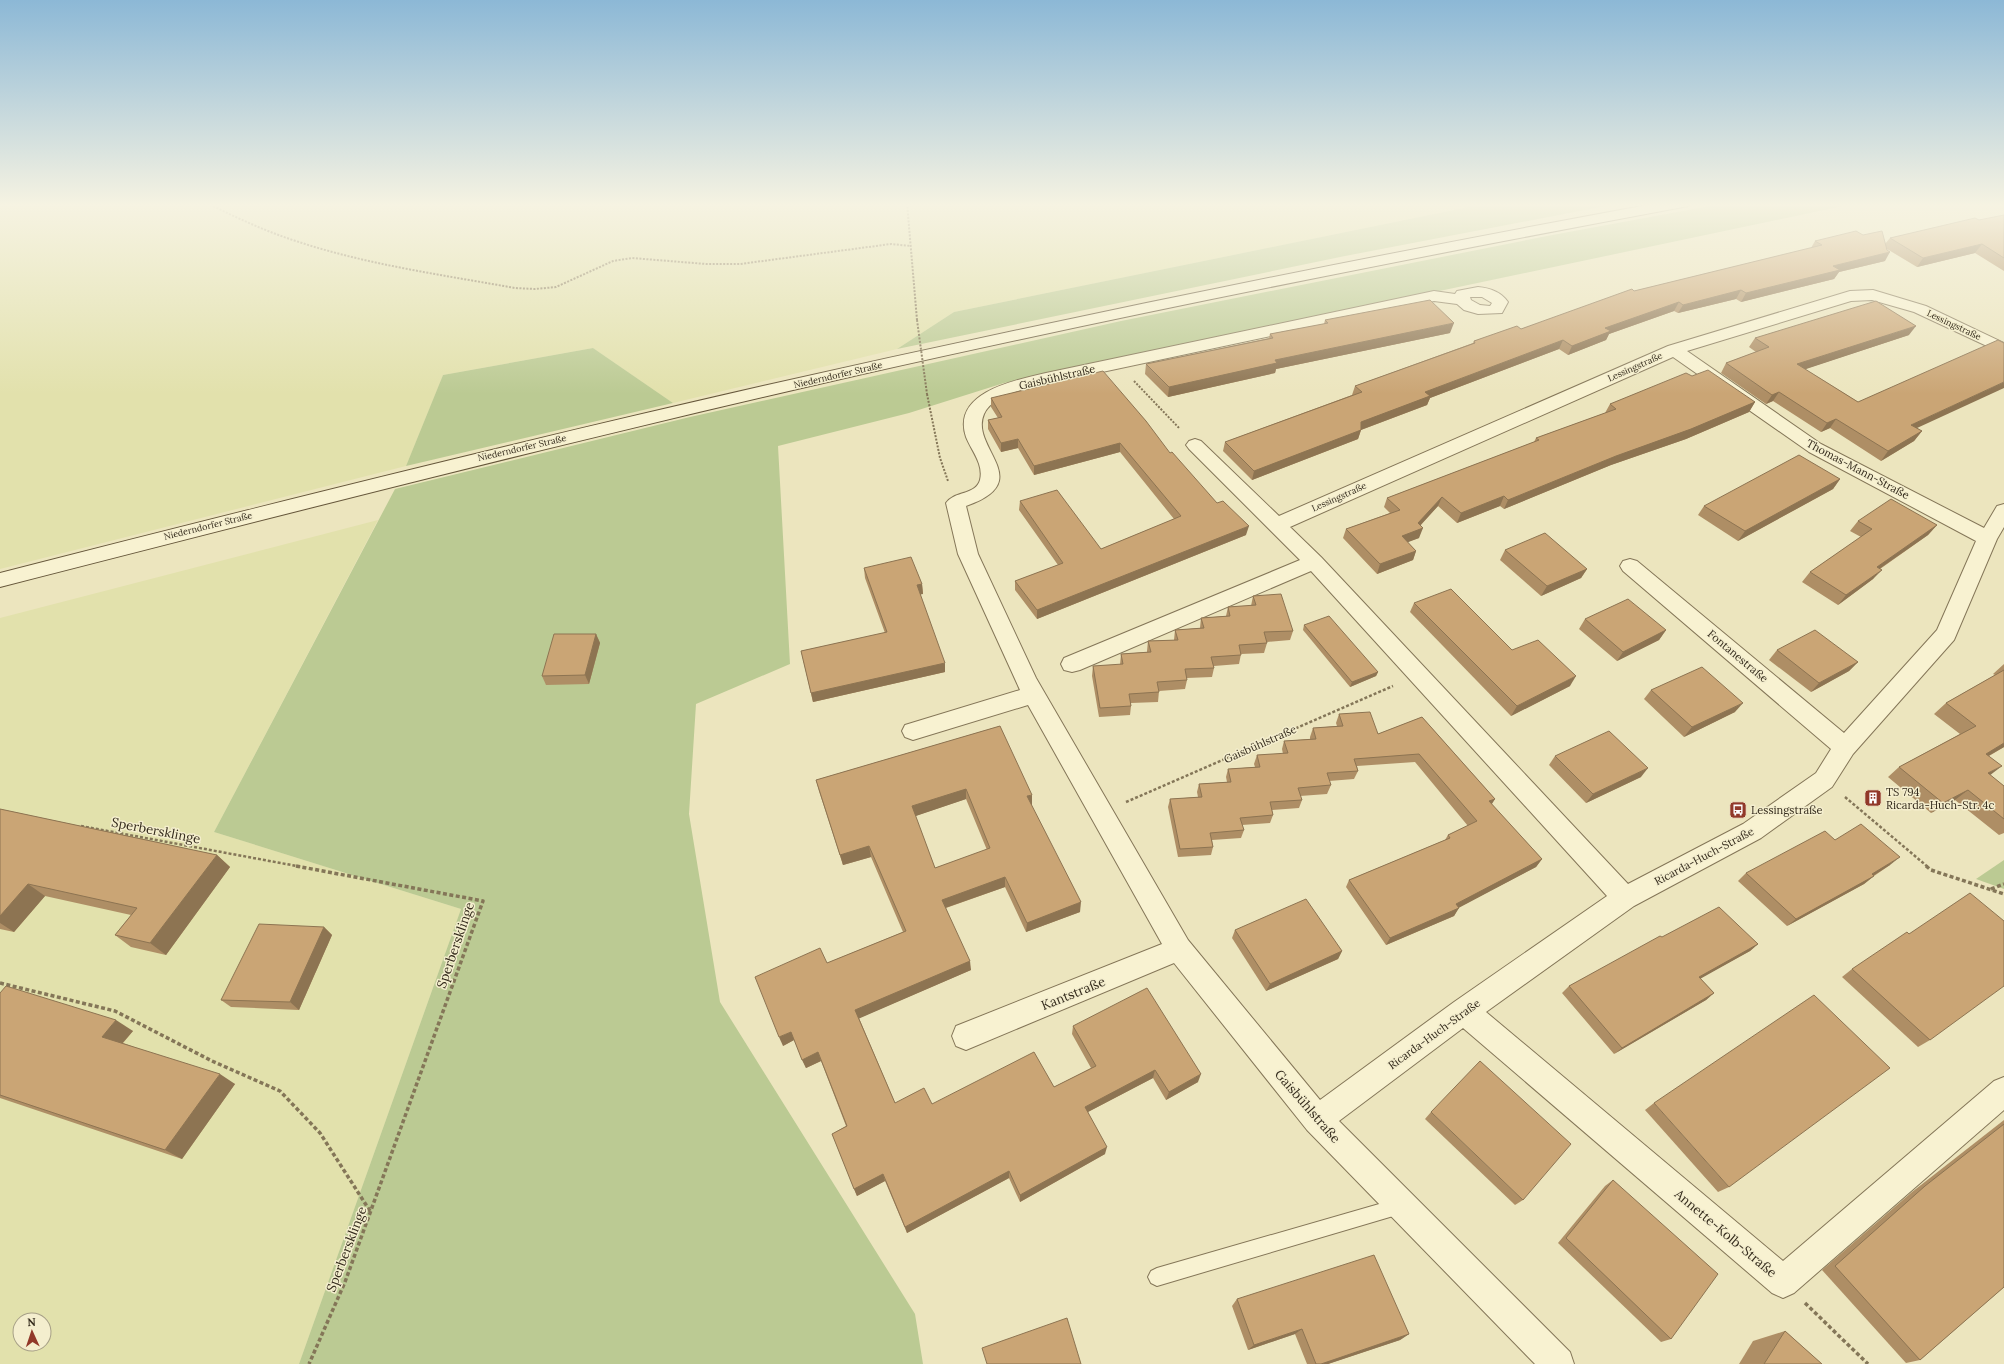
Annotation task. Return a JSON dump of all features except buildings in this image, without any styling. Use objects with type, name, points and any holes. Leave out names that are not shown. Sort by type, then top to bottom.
[{"type":"street","name":"Niederndorfer Straße","points":[[0,580],[473,460],[869,368],[1349,267]]},
{"type":"street","name":"Lessingstraße","points":[[1277,525],[1674,350],[1850,296],[1873,295],[1920,309],[2004,349]]},
{"type":"street","name":"Gaisbühlstraße","points":[[1462,300],[1434,296],[1117,363],[1008,389],[988,398],[977,409],[973,417],[972,427],[990,467],[990,482],[979,494],[956,503],[968,554],[1033,695],[1180,949],[1317,1120],[1558,1364]]},
{"type":"street","name":"Thomas-Mann-Straße","points":[[1674,350],[1815,448],[1987,538]]},
{"type":"street","points":[[1195,445],[1314,562],[1624,898]]},
{"type":"street","name":"Ricarda-Huch-Straße","points":[[1317,1120],[1464,1011],[1624,898],[1752,830],[1824,780],[1845,747],[1946,634],[1987,538],[2004,511]]},
{"type":"street","points":[[1072,664],[1314,562]]},
{"type":"street","name":"Fontanestraße","points":[[1630,566],[1845,747]]},
{"type":"street","points":[[913,731],[1033,695]]},
{"type":"street","name":"Kantstraße","points":[[966,1036],[1180,949]]},
{"type":"street","name":"Annette-Kolb-Straße","points":[[1464,1011],[1783,1282],[2004,1091]]},
{"type":"lane","points":[[1157,1277],[1401,1206]]},
{"type":"path","points":[[405,267],[515,288],[535,289],[556,287],[601,267]]},
{"type":"path","points":[[913,267],[917,320],[927,394],[940,458],[956,503]]},
{"type":"path","points":[[1117,363],[1195,445]]},
{"type":"path","name":"Gaisbühlstraße","points":[[1102,813],[1418,675]]},
{"type":"path","points":[[1824,780],[1931,870],[2004,894]]},
{"type":"path","name":"Sperbersklinge","points":[[78,826],[483,902],[345,1282],[309,1364]]},
{"type":"path","points":[[1990,889],[2004,884]]},
{"type":"path","points":[[0,983],[115,1011],[212,1061],[280,1091],[320,1133],[370,1212]]},
{"type":"path","points":[[1783,1282],[1868,1364]]},
{"type":"green space","points":[[0,267],[1176,267],[954,312],[897,349],[673,403],[593,348],[443,375],[406,466],[0,569]]},
{"type":"green space","points":[[1176,267],[1294,267],[897,349],[954,312]]},
{"type":"green space","points":[[1393,267],[1555,267],[1004,383],[909,413],[778,446],[790,664],[696,704],[689,814],[720,1002],[915,1314],[923,1364],[299,1364],[461,909],[214,832],[395,489],[690,417],[1121,321]]},
{"type":"green space","points":[[593,348],[673,403],[406,466],[443,375]]},
{"type":"green space","points":[[378,520],[214,832],[461,909],[299,1364],[0,1364],[0,618]]},
{"type":"green space","points":[[2004,860],[2004,889],[1976,879]]},
{"type":"place","name":"TS 794 Ricarda-Huch-Str. 4c","points":[[1873,798]]},
{"type":"place","name":"Lessingstraße","points":[[1738,810]]}]
